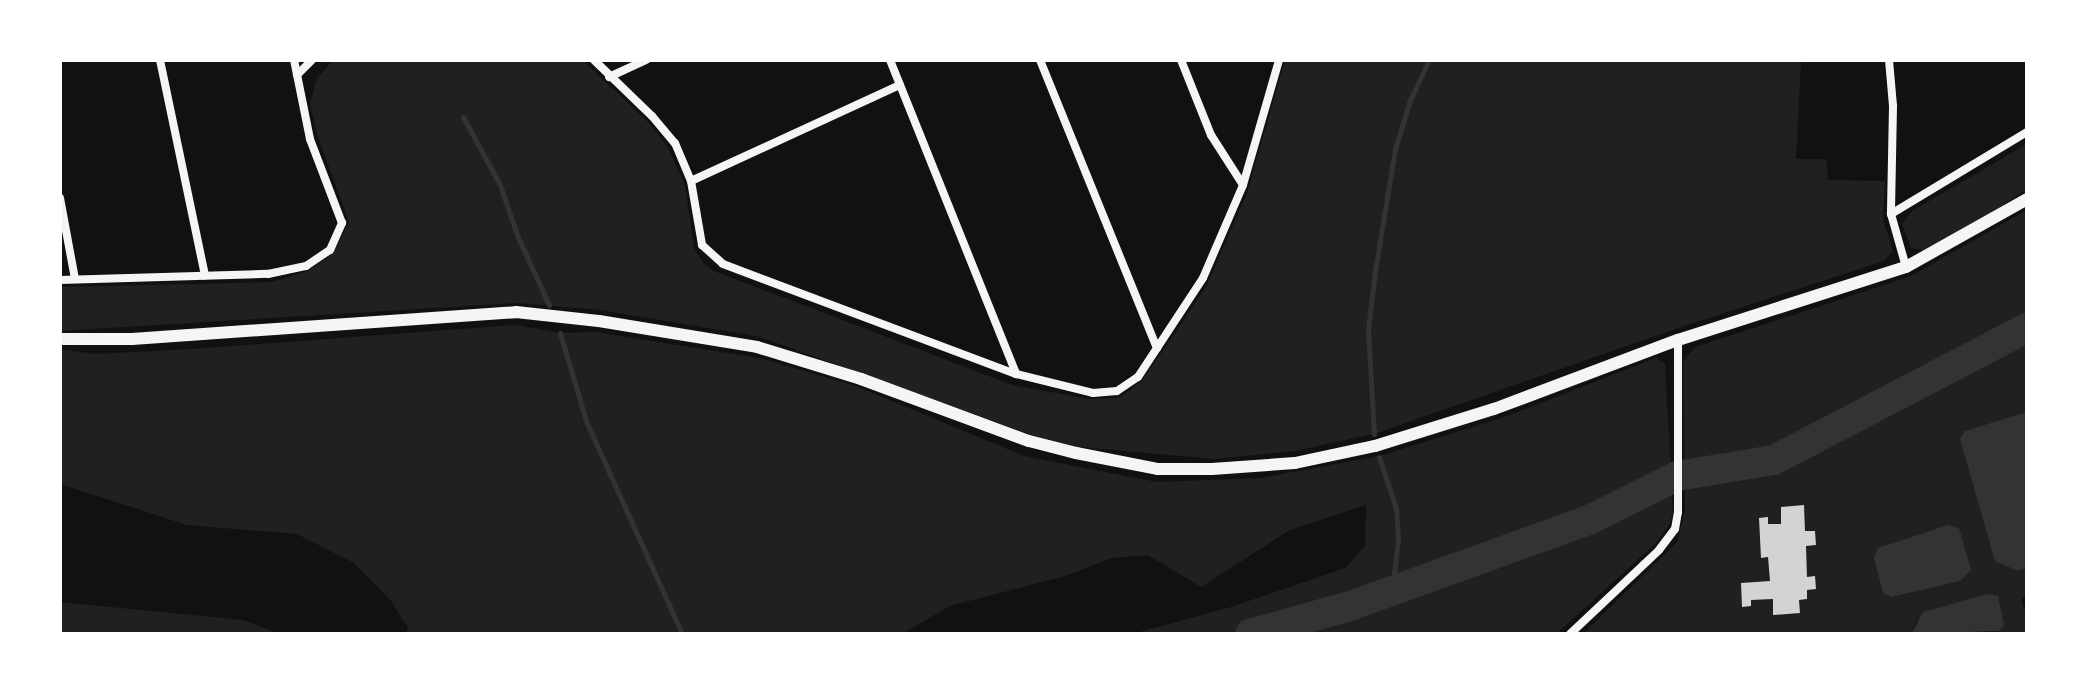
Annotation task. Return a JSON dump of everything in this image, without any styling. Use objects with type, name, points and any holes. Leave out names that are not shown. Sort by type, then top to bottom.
[{"type":"main road","points":[[60,339],[132,339],[516,312],[757,347],[861,379],[1029,441],[1158,469],[1295,463],[1375,446],[1494,409],[1678,340],[1906,267],[2027,199]]},
{"type":"street","points":[[160,60],[205,275]]},
{"type":"street","points":[[60,280],[268,274],[306,266],[330,250],[342,223],[338,205],[310,139],[294,60]]},
{"type":"street","points":[[297,75],[312,60]]},
{"type":"street","points":[[594,60],[675,143],[691,181],[702,245],[723,264],[1016,374],[1093,393],[1117,391],[1138,377],[1203,278],[1243,185],[1279,60]]},
{"type":"street","points":[[609,77],[646,60]]},
{"type":"street","points":[[890,60],[1016,374]]},
{"type":"street","points":[[1040,60],[1157,348]]},
{"type":"street","points":[[1181,60],[1211,135],[1243,185]]},
{"type":"street","points":[[1889,60],[1893,106],[1891,214],[1906,267]]},
{"type":"street","points":[[691,181],[900,85]]},
{"type":"street","points":[[1891,214],[2027,132]]},
{"type":"street","points":[[60,198],[75,279]]},
{"type":"street","points":[[1570,634],[1625,577],[1659,550],[1675,529],[1678,340]]},
{"type":"shaded area","points":[[333,60],[582,60],[647,121],[667,146],[685,185],[694,248],[703,263],[714,271],[1012,385],[1090,399],[1119,398],[1142,381],[1206,287],[1247,193],[1285,60],[1801,60],[1796,159],[1826,159],[1828,180],[1885,181],[1883,220],[1893,251],[1884,261],[1678,328],[1374,434],[1295,451],[1214,459],[1080,447],[1035,436],[760,337],[601,310],[517,303],[60,331],[60,287],[272,282],[308,271],[333,254],[349,222],[318,137],[310,104],[316,80]]},
{"type":"shaded area","points":[[2027,144],[2027,189],[1973,225],[1923,250],[1911,248],[1902,224],[1912,211]]},
{"type":"shaded area","points":[[2027,210],[2027,412],[2019,414],[2018,571],[2027,568],[2027,593],[2021,600],[2027,616],[2027,634],[1988,634],[1998,631],[1916,621],[1911,634],[1583,634],[1678,541],[1685,510],[1683,361],[1696,347],[1911,276]],"holes":[[[1804,505],[1805,531],[1815,531],[1816,545],[1806,546],[1807,577],[1815,577],[1815,589],[1807,590],[1807,599],[1799,600],[1800,613],[1774,615],[1773,599],[1751,600],[1751,606],[1742,606],[1770,581],[1768,557],[1762,558],[1768,517],[1768,524],[1781,524],[1781,507]]]},
{"type":"shaded area","points":[[515,325],[560,333],[595,332],[759,358],[856,386],[1024,456],[1157,482],[1261,478],[1379,456],[1502,418],[1656,358],[1665,364],[1673,511],[1670,524],[1655,544],[1556,634],[1132,634],[1231,607],[1345,568],[1365,546],[1366,505],[1290,530],[1201,587],[1148,555],[1112,558],[1065,576],[950,606],[902,634],[406,634],[408,628],[391,601],[354,563],[297,534],[187,525],[60,484],[60,349],[95,354],[192,349]]},
{"type":"shaded area","points":[[2027,412],[2027,568],[2018,571],[1995,561],[1960,439],[1965,431]]},
{"type":"shaded area","points":[[1948,525],[1959,528],[1971,570],[1960,581],[1891,597],[1883,593],[1874,557],[1878,548]]},
{"type":"shaded area","points":[[1988,594],[1998,596],[2004,625],[1998,631],[1911,634],[1923,612]]},
{"type":"shaded area","points":[[60,602],[243,620],[280,634],[60,634]]},
{"type":"building","points":[[1804,505],[1805,531],[1815,531],[1816,545],[1806,546],[1807,577],[1815,576],[1816,589],[1807,590],[1807,599],[1799,600],[1800,613],[1773,615],[1773,599],[1751,600],[1751,606],[1742,607],[1741,583],[1770,581],[1768,557],[1761,558],[1759,518],[1768,517],[1768,524],[1781,524],[1781,507]]},
{"type":"waterway","points":[[1374,434],[1368,330],[1375,271],[1395,149],[1410,100],[1429,60]]},
{"type":"waterway","points":[[463,117],[500,185],[517,235],[549,305]]},
{"type":"waterway","points":[[1250,634],[1350,606],[1589,520],[1677,476],[1774,460],[2027,328]]},
{"type":"waterway","points":[[560,333],[586,421],[682,634]]},
{"type":"waterway","points":[[1379,457],[1396,508],[1398,539],[1392,591]]}]
